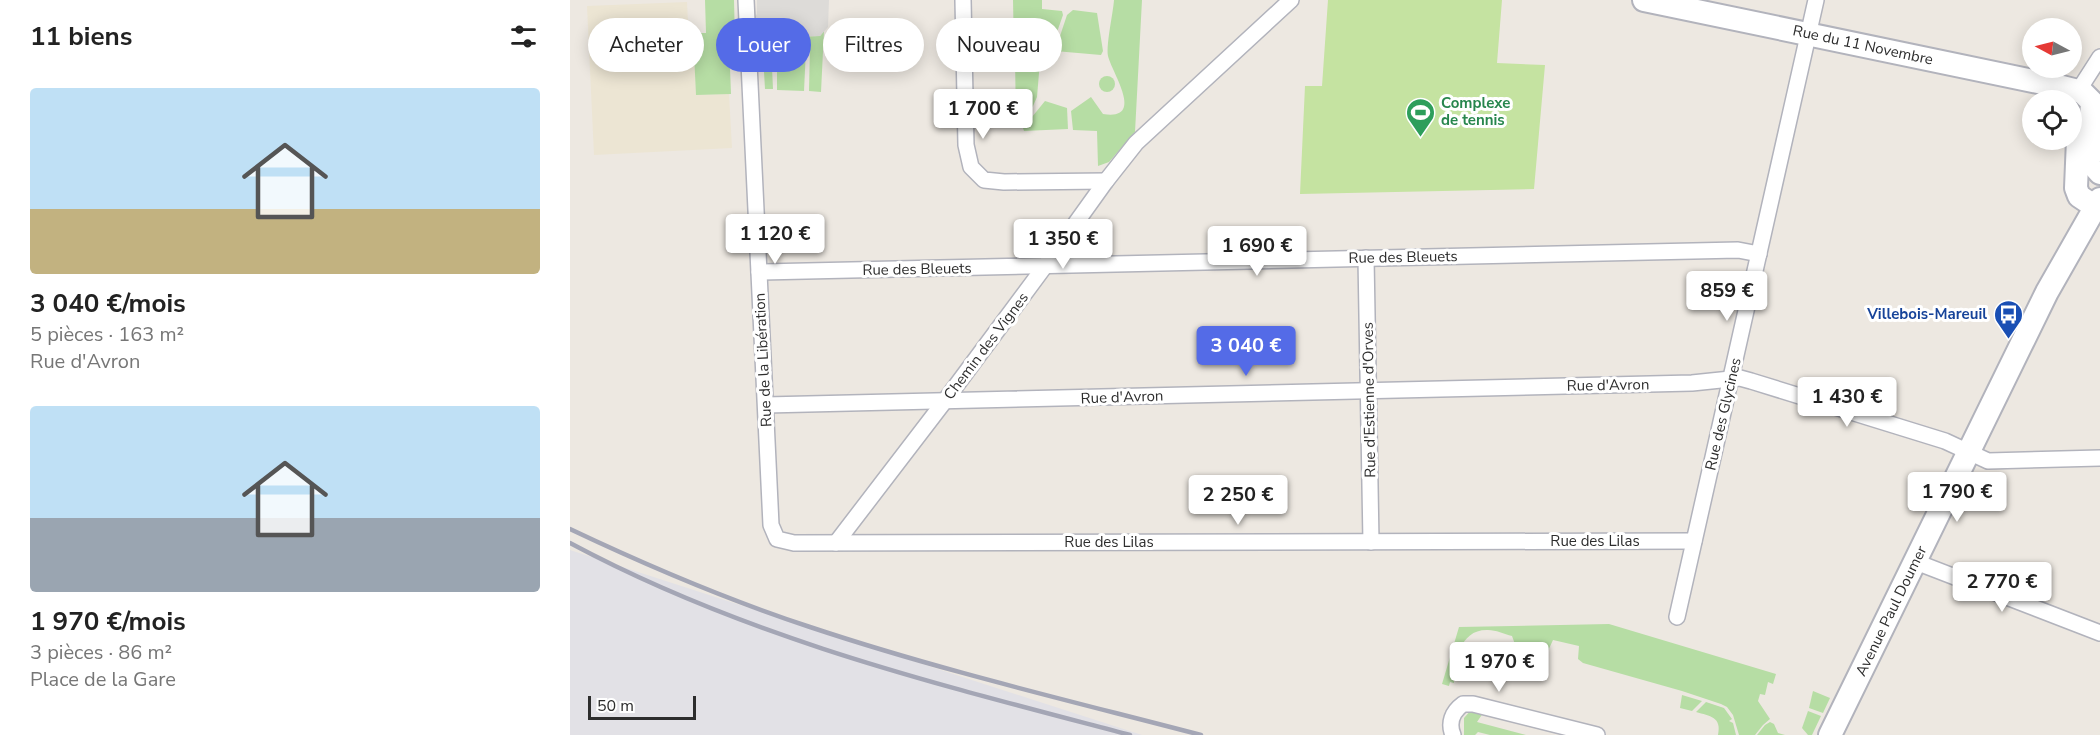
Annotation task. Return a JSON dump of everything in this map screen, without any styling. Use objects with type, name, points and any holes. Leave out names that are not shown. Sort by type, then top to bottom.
[{"type":"street","name":"Rue de la Libération","points":[[746,0],[771,525],[777,539]]},
{"type":"street","points":[[963,0],[966,145],[971,167],[984,180],[1004,182],[1106,181]]},
{"type":"street","name":"Chemin des Vignes","points":[[836,543],[1046,266],[1136,143],[1291,0]]},
{"type":"street","name":"Rue du 11 Novembre","points":[[1644,0],[1809,34],[2090,80]]},
{"type":"street","name":"Rue des Glycines","points":[[1677,617],[1816,0]]},
{"type":"street","points":[[2093,201],[2077,192],[2076,188],[2090,80],[2100,57]]},
{"type":"street","points":[[2090,80],[2092,102],[2089,154],[2091,163],[2100,175]]},
{"type":"street","name":"Avenue Paul Doumer","points":[[1830,735],[2047,292],[2059,255],[2093,201],[2100,175]]},
{"type":"street","name":"Rue des Bleuets","points":[[759,272],[1738,250],[1759,254]]},
{"type":"street","name":"Rue d'Estienne d'Orves","points":[[1366,258],[1371,542]]},
{"type":"street","name":"Rue d'Avron","points":[[766,405],[1692,382],[1740,378],[1945,441],[1988,461],[2100,458]]},
{"type":"street","name":"Rue des Lilas","points":[[777,539],[794,543],[1694,541]]},
{"type":"street","points":[[1916,562],[2100,633]]},
{"type":"street","points":[[1453,735],[1450,723],[1453,714],[1463,704],[1473,704],[1597,735]]},
{"type":"shaded area","points":[[757,0],[829,0],[828,18],[823,18],[823,33],[820,36],[811,36],[811,18],[754,18],[757,14]]},
{"type":"shaded area","points":[[687,2],[688,18],[588,18],[588,27],[587,6]]},
{"type":"shaded area","points":[[590,72],[695,72],[696,95],[729,94],[732,148],[594,155]]},
{"type":"shaded area","points":[[570,550],[1142,735],[570,735]]},
{"type":"green space","points":[[705,0],[734,0],[734,18],[716,18],[716,72],[730,72],[731,94],[696,95],[695,72],[704,72],[704,33],[706,33]]},
{"type":"green space","points":[[1013,0],[1042,0],[1042,9],[1062,11],[1063,15],[1062,18],[1013,18]]},
{"type":"green space","points":[[1114,0],[1142,0],[1135,132],[1109,162],[1098,166],[1097,131],[1073,130],[1071,111],[1091,97],[1103,114],[1116,114],[1122,110],[1125,103],[1108,56]]},
{"type":"green space","name":"Complexe de tennis","points":[[1328,0],[1502,0],[1497,63],[1545,65],[1534,189],[1300,194],[1305,86],[1322,86]]},
{"type":"green space","points":[[1073,10],[1097,13],[1103,51],[1101,55],[1062,52],[1062,30],[1067,15]]},
{"type":"green space","points":[[823,32],[821,92],[809,91],[811,36],[820,36]]},
{"type":"green space","points":[[764,72],[772,72],[773,89],[765,89]]},
{"type":"green space","points":[[777,72],[805,72],[804,91],[777,90]]},
{"type":"green space","points":[[1015,72],[1039,72],[1037,97],[1033,106],[1018,125],[1016,123]]},
{"type":"green space","points":[[1107,76],[1113,78],[1115,84],[1113,90],[1107,92],[1101,90],[1099,84],[1101,78]]},
{"type":"green space","points":[[1045,101],[1067,108],[1068,129],[1024,131],[1023,128]]},
{"type":"green space","points":[[1609,624],[1776,674],[1773,684],[1768,682],[1765,695],[1760,694],[1758,701],[1770,719],[1755,735],[1739,735],[1733,715],[1727,707],[1721,704],[1583,663],[1578,659],[1579,646],[1553,640],[1547,653],[1538,655],[1517,650],[1512,636],[1491,630],[1478,631],[1465,641],[1460,648],[1454,683],[1450,682],[1449,686],[1442,684],[1459,627]]},
{"type":"green space","points":[[1813,691],[1830,698],[1823,713],[1809,708]]},
{"type":"green space","points":[[1682,695],[1702,701],[1692,711],[1680,708]]},
{"type":"green space","points":[[1706,702],[1724,708],[1732,719],[1729,721],[1733,723],[1736,735],[1718,735],[1718,724],[1714,718],[1696,712]]},
{"type":"green space","points":[[1472,709],[1485,710],[1477,722],[1526,735],[1490,735],[1478,732],[1475,735],[1464,735],[1464,718]]},
{"type":"green space","points":[[1808,711],[1821,716],[1812,735],[1808,735],[1802,728]]},
{"type":"green space","points":[[1770,722],[1774,724],[1778,733],[1785,735],[1757,735]]},
{"type":"railway","points":[[570,529],[688,582],[749,606],[859,643],[956,671],[1201,735]]},
{"type":"railway","points":[[570,543],[705,606],[774,632],[915,677],[1130,735]]},
{"type":"place","name":"Complexe de tennis","points":[[1420,138]]},
{"type":"place","name":"Villebois-Mareuil","points":[[2008,340]]}]
